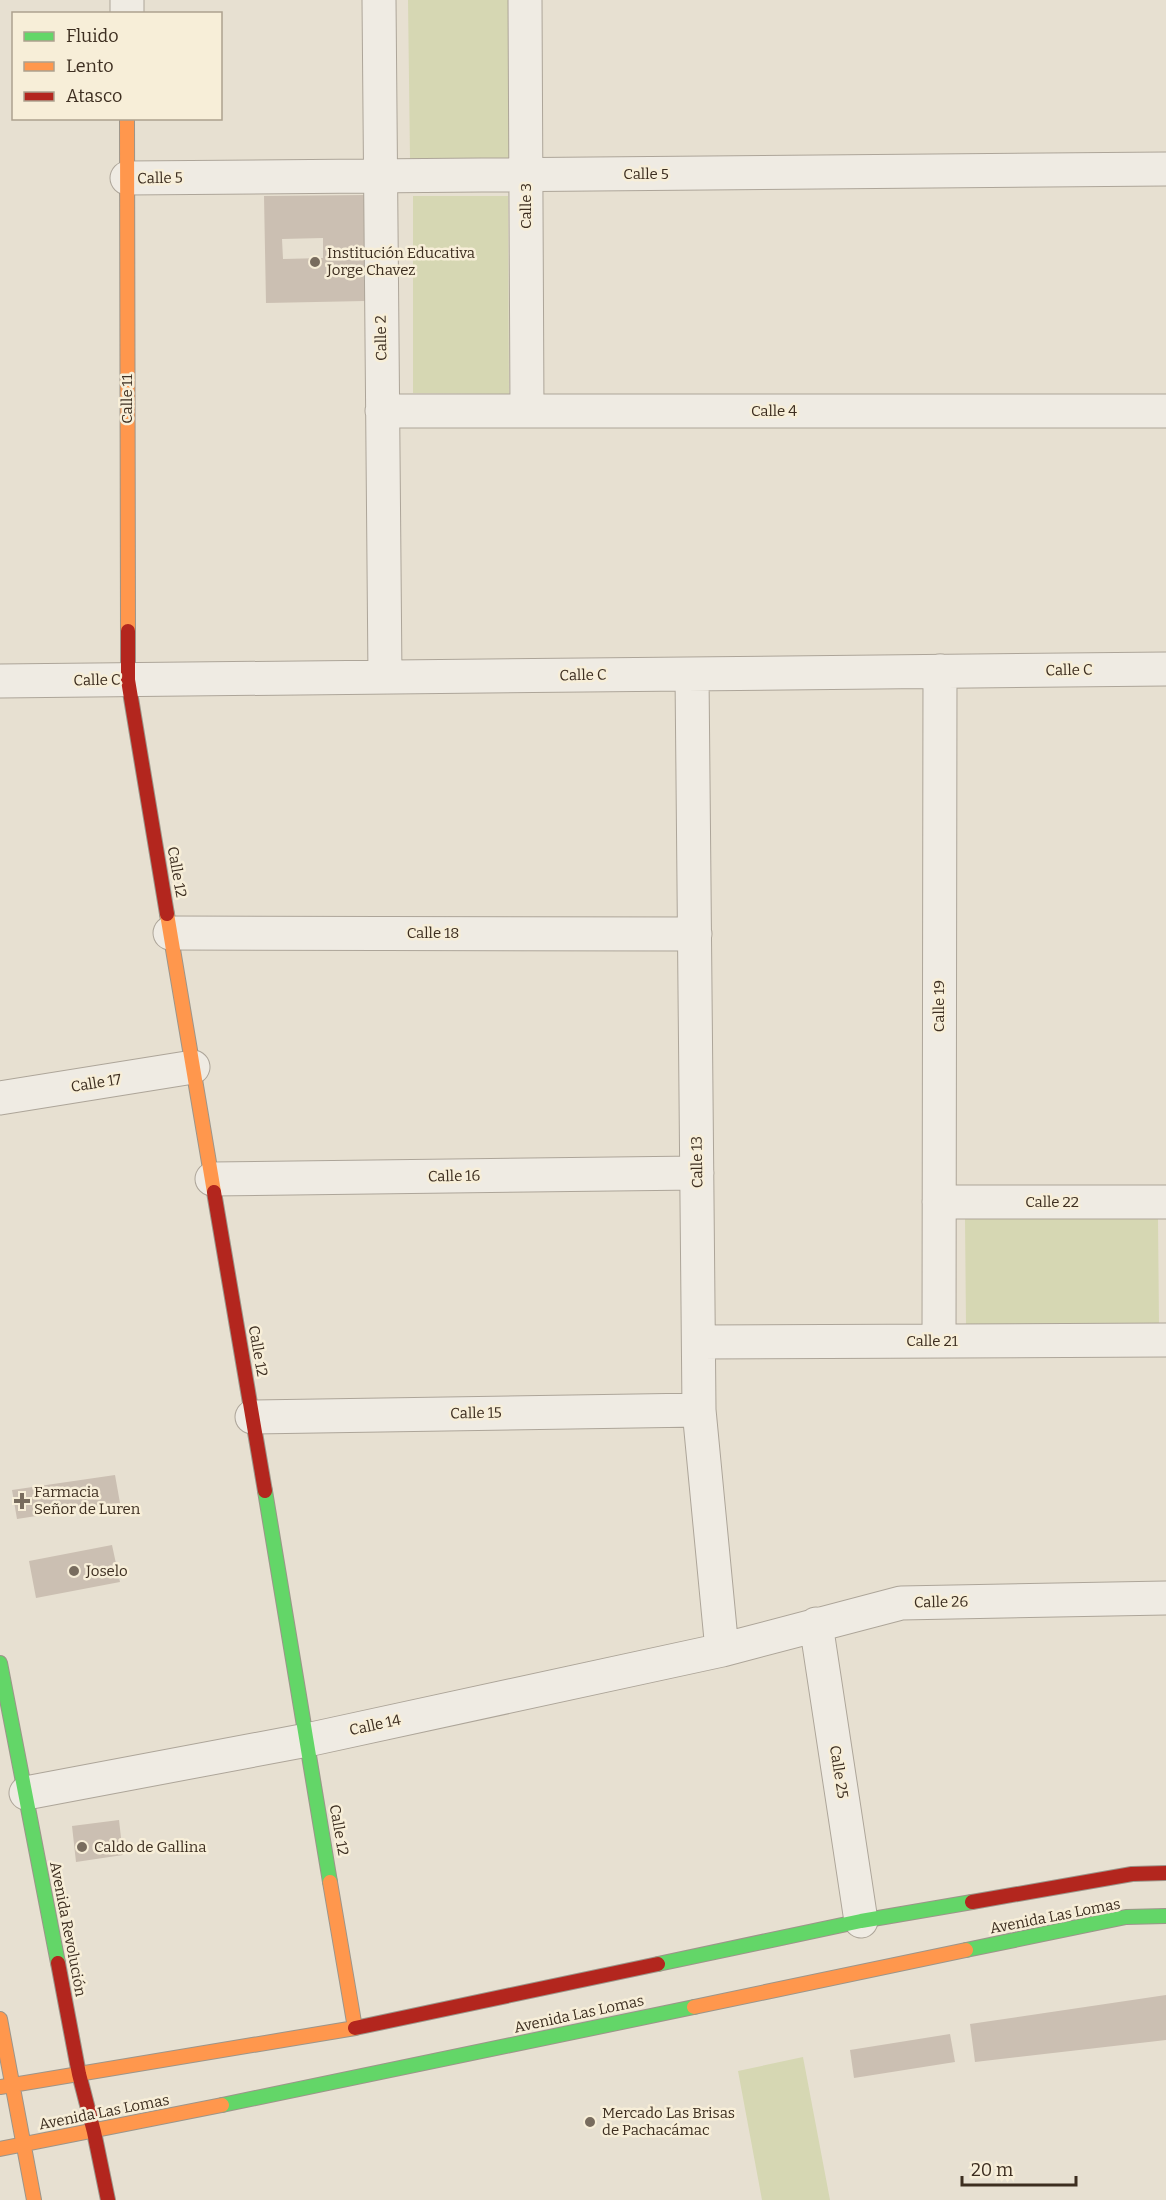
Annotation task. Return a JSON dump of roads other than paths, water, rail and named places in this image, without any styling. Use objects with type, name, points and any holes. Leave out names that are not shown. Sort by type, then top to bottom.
[{"type":"street","name":"Calle 2","points":[[379,0],[385,677]]},
{"type":"street","name":"Calle 3","points":[[525,0],[527,411]]},
{"type":"street","name":"Calle 11","points":[[127,120],[128,680]]},
{"type":"street","name":"Calle 5","points":[[127,178],[1166,169]]},
{"type":"street","name":"Calle 4","points":[[382,411],[1166,411]]},
{"type":"street","name":"Calle C","points":[[0,681],[1166,669]]},
{"type":"street","name":"Calle 19","points":[[939,1341],[940,672]]},
{"type":"street","name":"Calle 13","points":[[692,674],[699,1410],[722,1650]]},
{"type":"street","name":"Calle 12","points":[[128,680],[355,2028]]},
{"type":"street","name":"Calle 18","points":[[170,933],[695,934]]},
{"type":"street","name":"Calle 17","points":[[0,1098],[193,1067]]},
{"type":"street","name":"Calle 16","points":[[212,1179],[697,1173]]},
{"type":"street","name":"Calle 22","points":[[939,1203],[1166,1202]]},
{"type":"street","name":"Calle 21","points":[[699,1342],[1166,1340]]},
{"type":"street","name":"Calle 15","points":[[252,1417],[699,1410]]},
{"type":"street","name":"Calle 26","points":[[722,1650],[901,1603],[1166,1598]]},
{"type":"street","name":"Calle 25","points":[[816,1624],[861,1921]]},
{"type":"street","name":"Calle 14","points":[[26,1793],[307,1740],[722,1650]]},
{"type":"street","name":"Avenida Revolución","points":[[0,1663],[79,2074],[108,2200]]},
{"type":"street","name":"Avenida Las Lomas","points":[[6,2086],[355,2028],[861,1921],[1132,1874],[1166,1873]]},
{"type":"street","name":"Avenida Las Lomas","points":[[0,2149],[94,2132],[1126,1917],[1166,1916]]},
{"type":"street","points":[[0,2019],[6,2086],[23,2145],[34,2200]]},
{"type":"place","name":"Institución Educativa Jorge Chavez","points":[[315,262]]},
{"type":"place","name":"Farmacia Señor de Luren","points":[[22,1501]]},
{"type":"place","name":"Joselo","points":[[74,1571]]},
{"type":"place","name":"Caldo de Gallina","points":[[82,1847]]},
{"type":"place","name":"Mercado Las Brisas de Pachacámac","points":[[590,2122]]}]
